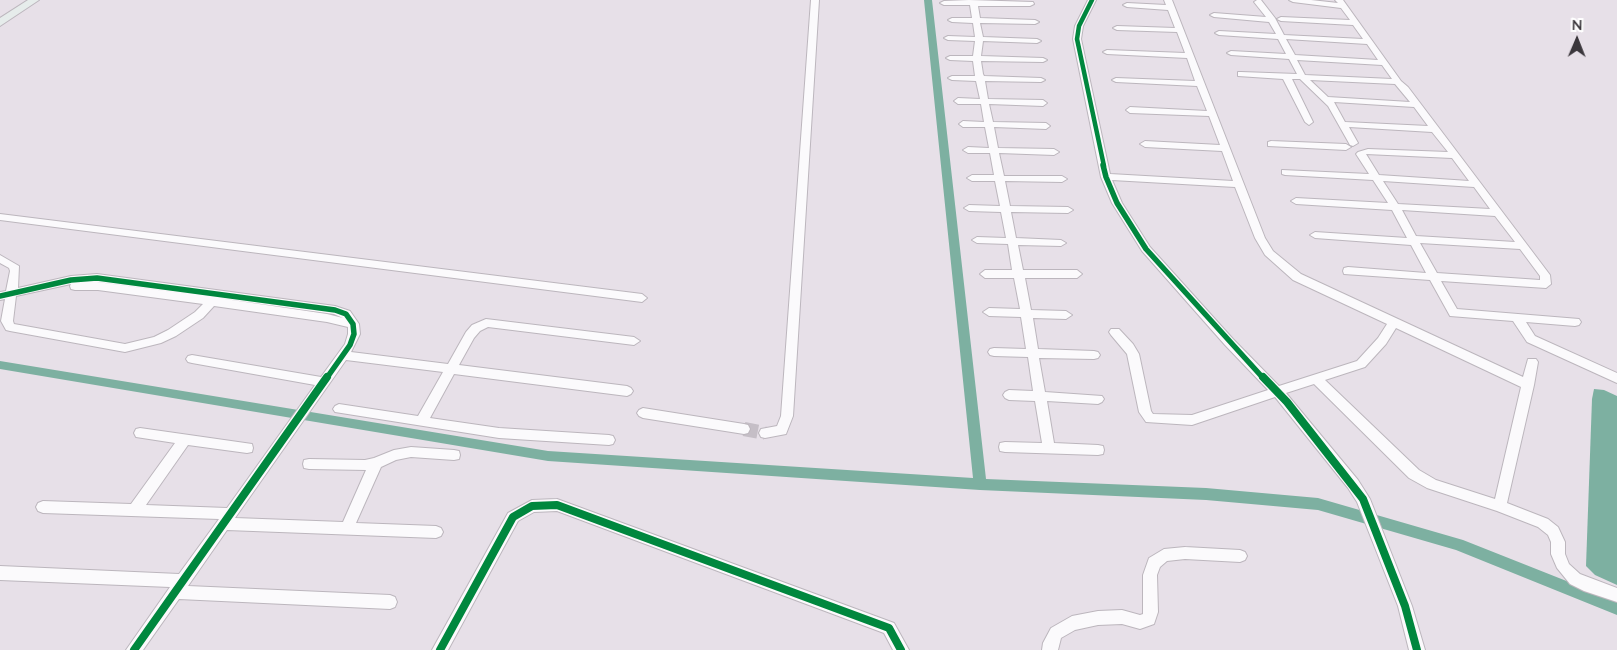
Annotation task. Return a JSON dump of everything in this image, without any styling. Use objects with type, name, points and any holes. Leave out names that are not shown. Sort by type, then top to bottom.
[{"type":"street","points":[[0,23],[34,0]]},
{"type":"street","points":[[765,433],[782,430],[787,416],[815,0]]},
{"type":"street","points":[[1092,0],[1079,26],[1077,39],[1106,177],[1117,203],[1146,249],[1316,436],[1363,499],[1405,606],[1418,650]]},
{"type":"street","points":[[1293,0],[1341,3],[1385,63],[1396,82],[1405,89],[1545,275],[1546,284],[1348,272]]},
{"type":"street","points":[[1256,1],[1268,2]]},
{"type":"street","points":[[1256,1],[1272,20],[1303,78],[1332,105],[1343,124],[1350,145]]},
{"type":"street","points":[[973,2],[979,39],[977,58],[980,78],[1026,312],[1049,448]]},
{"type":"street","points":[[944,3],[1030,4]]},
{"type":"street","points":[[1127,6],[1170,4],[1260,238],[1269,253],[1280,264],[1297,277],[1528,386]]},
{"type":"street","points":[[1214,15],[1272,20]]},
{"type":"street","points":[[1281,19],[1356,23]]},
{"type":"street","points":[[952,20],[1035,22]]},
{"type":"street","points":[[1117,28],[1180,30]]},
{"type":"street","points":[[1219,34],[1370,42]]},
{"type":"street","points":[[948,38],[1037,41]]},
{"type":"street","points":[[1107,52],[1190,56]]},
{"type":"street","points":[[1231,53],[1385,63]]},
{"type":"street","points":[[950,58],[1043,60]]},
{"type":"street","points":[[1241,74],[1396,82]]},
{"type":"street","points":[[1286,76],[1309,122]]},
{"type":"street","points":[[952,78],[1041,80]]},
{"type":"street","points":[[1116,80],[1201,84]]},
{"type":"street","points":[[1326,99],[1417,105]]},
{"type":"street","points":[[958,101],[1043,103]]},
{"type":"street","points":[[1130,110],[1213,114]]},
{"type":"street","points":[[963,124],[1046,126]]},
{"type":"street","points":[[1343,124],[1435,129]]},
{"type":"street","points":[[1145,144],[1226,148]]},
{"type":"street","points":[[1271,144],[1350,145],[1366,148],[1364,153],[1376,178],[1395,207],[1454,313],[1575,322]]},
{"type":"street","points":[[968,150],[1054,152]]},
{"type":"street","points":[[1364,153],[1455,155]]},
{"type":"street","points":[[1285,172],[1476,184]]},
{"type":"street","points":[[1106,177],[1240,184]]},
{"type":"street","points":[[972,178],[1062,179]]},
{"type":"street","points":[[1296,201],[1498,213]]},
{"type":"street","points":[[969,208],[1068,210]]},
{"type":"street","points":[[0,217],[642,298]]},
{"type":"street","points":[[1315,235],[1523,246]]},
{"type":"street","points":[[977,240],[1061,243]]},
{"type":"street","points":[[0,258],[14,266],[15,271],[6,299],[7,324],[10,327],[125,348],[157,340],[172,333],[199,315],[220,294]]},
{"type":"street","points":[[985,274],[1077,274]]},
{"type":"street","points":[[6,299],[71,280],[97,278],[335,310],[346,314],[353,324],[354,334],[344,355],[134,650]]},
{"type":"street","points":[[6,299],[84,286],[98,286],[327,318],[353,324]]},
{"type":"street","points":[[989,312],[1066,314]]},
{"type":"street","points":[[1517,318],[1531,339],[1617,378]]},
{"type":"street","points":[[421,422],[470,335],[476,328],[486,323],[634,341]]},
{"type":"street","points":[[1115,332],[1129,346],[1133,354],[1145,412],[1150,418],[1192,420],[1361,364],[1382,341],[1393,323]]},
{"type":"street","points":[[994,352],[1094,355]]},
{"type":"street","points":[[344,355],[627,390]]},
{"type":"street","points":[[192,359],[325,382]]},
{"type":"street","points":[[1500,506],[1532,362]]},
{"type":"street","points":[[1316,379],[1414,474],[1432,484],[1500,506],[1548,527],[1554,531],[1558,542],[1558,554],[1564,568],[1575,579],[1589,586],[1617,595]]},
{"type":"street","points":[[1009,395],[1098,399]]},
{"type":"street","points":[[339,409],[499,433],[609,440]]},
{"type":"street","points":[[643,413],[744,430]]},
{"type":"street","points":[[140,433],[247,448]]},
{"type":"street","points":[[135,510],[185,439]]},
{"type":"street","points":[[1005,447],[1098,450]]},
{"type":"street","points":[[309,464],[351,466],[376,463],[394,455],[410,452],[454,455]]},
{"type":"street","points":[[347,528],[376,463]]},
{"type":"street","points":[[440,650],[513,517],[532,506],[557,505],[889,628],[901,650]]},
{"type":"street","points":[[43,507],[135,510],[347,528],[436,532]]},
{"type":"street","points":[[1050,650],[1056,633],[1072,623],[1098,618],[1122,617],[1140,622],[1149,619],[1151,612],[1150,575],[1154,563],[1164,555],[1185,553],[1240,556]]},
{"type":"street","points":[[0,573],[390,602]]},
{"type":"shaded area","points":[[1594,389],[1604,390],[1617,396],[1617,585],[1595,575],[1586,566],[1592,399]]},
{"type":"waterway","points":[[928,0],[980,484]]},
{"type":"waterway","points":[[0,365],[548,456],[980,484]]},
{"type":"waterway","points":[[980,484],[1206,494],[1318,504],[1458,544],[1617,608]]},
{"type":"tunnel","points":[[744,429],[765,433]]},
{"type":"cycle path","points":[[1092,0],[1079,26],[1077,39],[1106,177],[1117,203],[1146,249],[1229,342],[1287,402],[1353,484],[1363,499],[1388,559],[1405,606],[1417,650]]},
{"type":"cycle path","points":[[0,296],[71,280],[97,278],[335,310],[346,314],[353,324],[354,334],[350,345],[134,650]]},
{"type":"cycle path","points":[[440,650],[513,517],[532,506],[557,505],[889,628],[901,650]]}]
